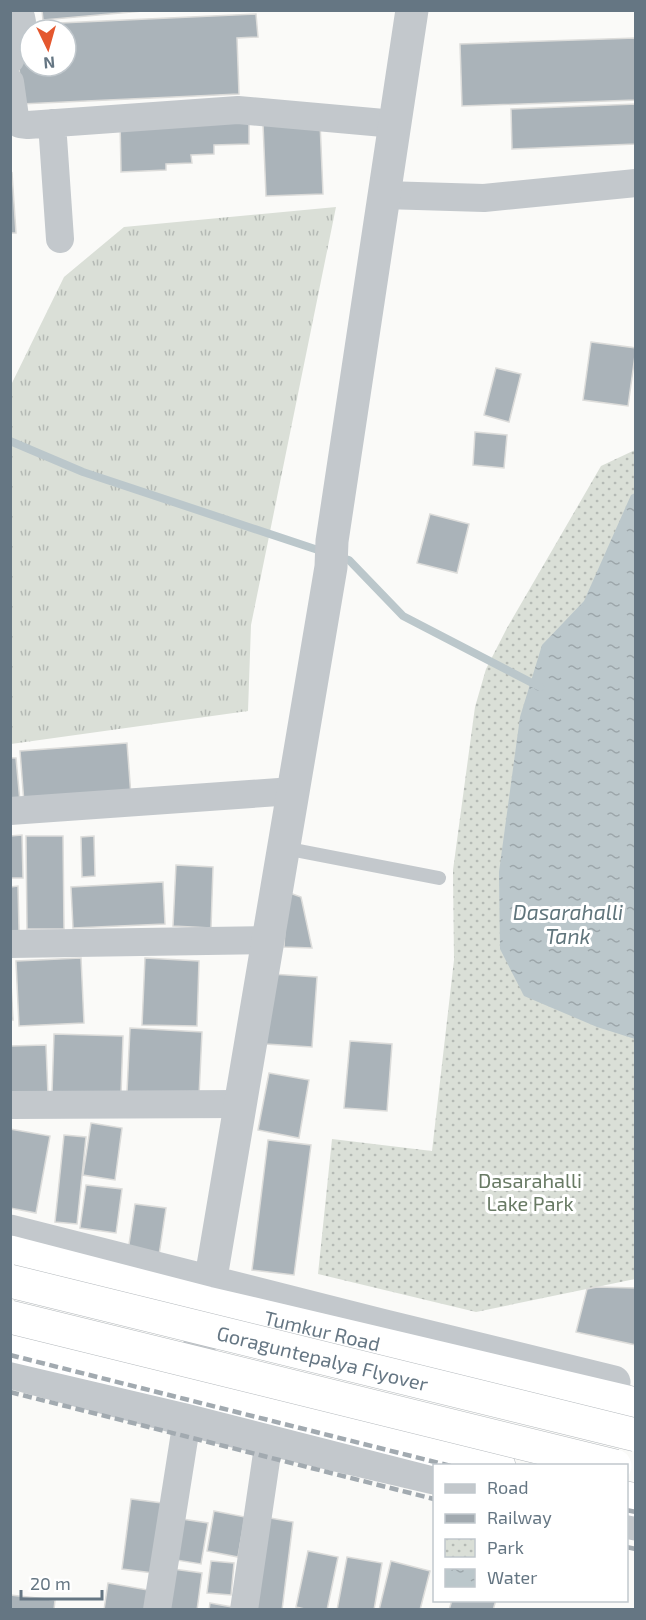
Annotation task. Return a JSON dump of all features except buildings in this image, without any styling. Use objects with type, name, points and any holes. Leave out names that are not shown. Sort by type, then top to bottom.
[{"type":"highway","name":"Tumkur Road","points":[[10,1252],[209,1292],[636,1404]]},
{"type":"highway","name":"Goraguntepalya Flyover","points":[[10,1281],[636,1435]]},
{"type":"highway","name":"Goraguntepalya Flyover","points":[[10,1317],[607,1464]]},
{"type":"highway","points":[[10,1346],[193,1388],[491,1464]]},
{"type":"street","points":[[10,60],[21,37],[24,24],[18,10]]},
{"type":"street","points":[[157,1610],[331,554],[412,10]]},
{"type":"street","points":[[10,82],[15,117],[20,124],[238,110],[395,124]]},
{"type":"street","points":[[52,123],[60,239]]},
{"type":"street","points":[[384,195],[484,198],[636,183]]},
{"type":"street","points":[[10,811],[293,791]]},
{"type":"street","points":[[10,944],[268,940]]},
{"type":"street","points":[[10,1105],[241,1104]]},
{"type":"street","points":[[10,1231],[209,1292],[636,1387]]},
{"type":"street","points":[[10,1372],[187,1420],[433,1478]]},
{"type":"street","points":[[244,1610],[269,1440]]},
{"type":"lane","points":[[284,848],[439,878]]},
{"type":"green space","points":[[336,207],[251,625],[248,711],[11,744],[11,385],[64,277],[124,227]]},
{"type":"green space","name":"Dasarahalli Lake Park","points":[[635,450],[635,1279],[476,1312],[318,1274],[332,1139],[432,1151],[454,960],[453,870],[475,707],[486,669],[507,628],[601,466]]},
{"type":"water","name":"Dasarahalli Tank","points":[[635,493],[635,1039],[597,1027],[524,996],[500,949],[499,872],[520,717],[542,645],[584,601],[631,495]]},
{"type":"waterway","points":[[10,441],[83,472],[324,552]]},
{"type":"waterway","points":[[339,557],[349,560],[403,616],[540,687]]},
{"type":"railway","points":[[10,1355],[443,1464]]},
{"type":"railway","points":[[10,1392],[433,1499]]},
{"type":"railway","points":[[628,1510],[636,1512]]},
{"type":"railway","points":[[628,1547],[636,1549]]}]
